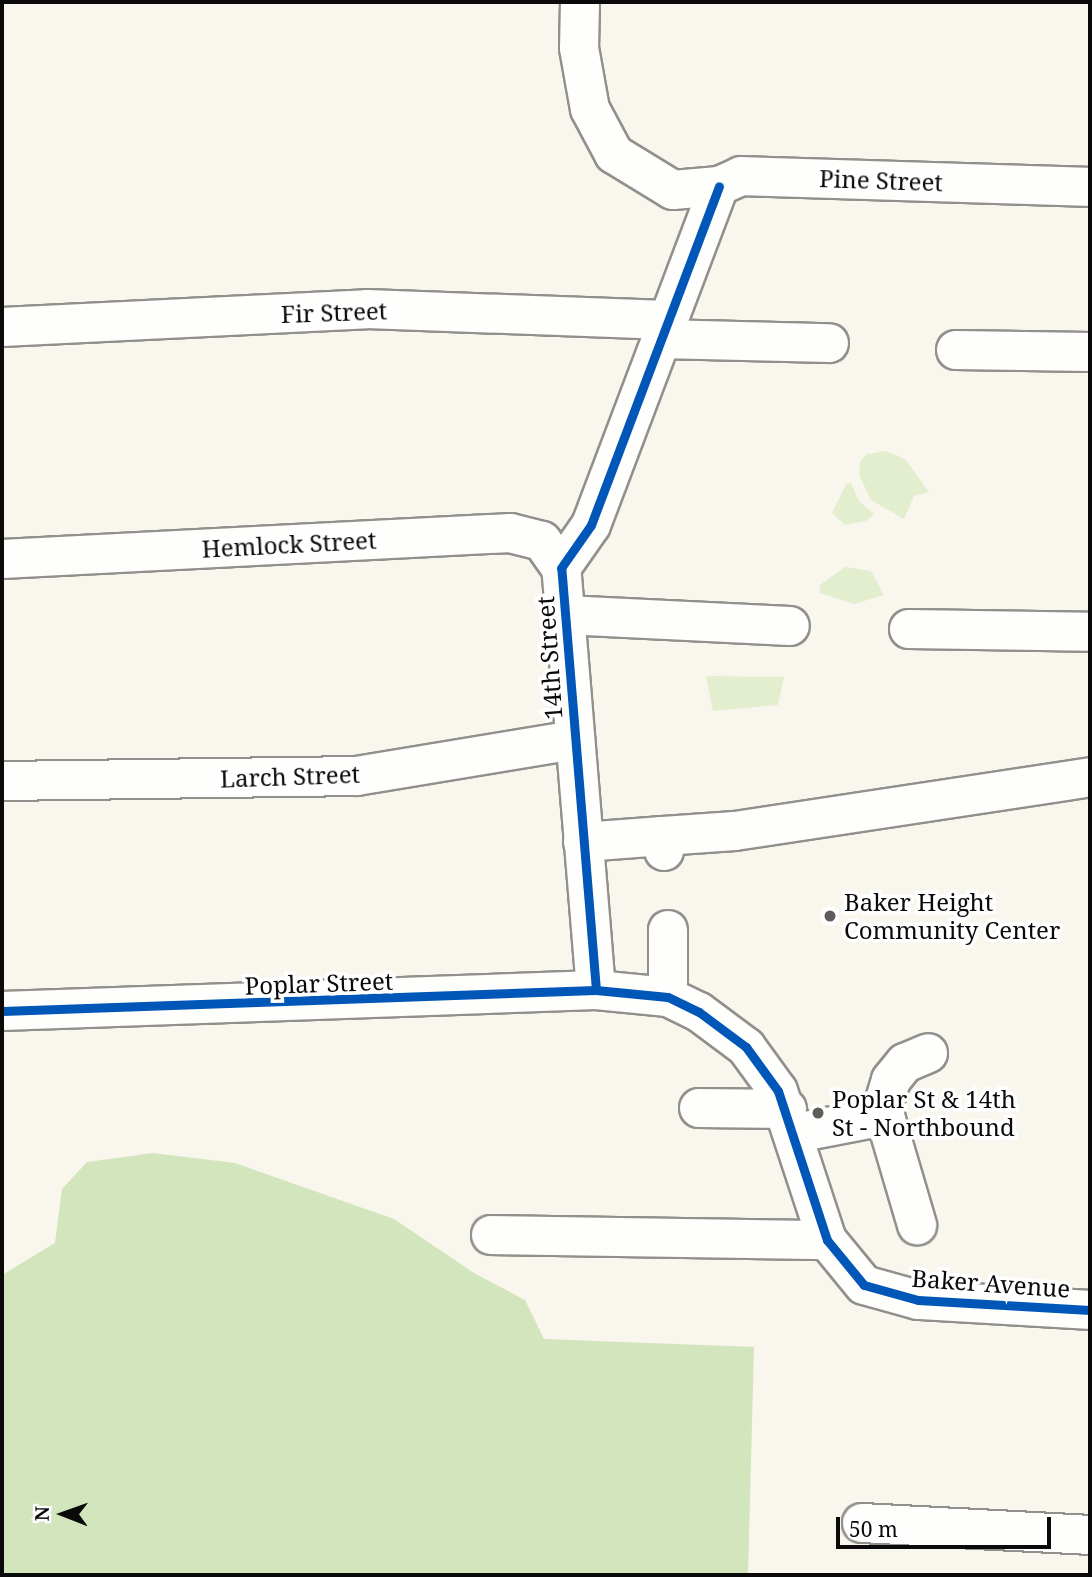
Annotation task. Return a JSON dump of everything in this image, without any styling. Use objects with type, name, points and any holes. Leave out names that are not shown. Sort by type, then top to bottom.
[{"type":"street","name":"Pine Street","points":[[580,2],[579,48],[590,109],[614,154],[673,190],[719,186],[741,176],[1090,187]]},
{"type":"street","name":"14th Street","points":[[596,990],[561,568],[591,525],[719,186]]},
{"type":"street","name":"Fir Street","points":[[2,327],[368,309],[829,342]]},
{"type":"street","points":[[956,350],[1090,352]]},
{"type":"street","name":"Hemlock Street","points":[[2,559],[510,533],[542,541],[561,568]]},
{"type":"street","points":[[565,615],[790,626]]},
{"type":"street","points":[[909,629],[1090,632]]},
{"type":"street","name":"Larch Street","points":[[2,781],[358,776],[575,740]]},
{"type":"street","points":[[583,842],[663,844],[1090,777]]},
{"type":"street","points":[[668,930],[668,997]]},
{"type":"street","name":"Baker Avenue","points":[[596,990],[668,997],[699,1012],[746,1047],[791,1121],[828,1240],[864,1285],[918,1300],[1090,1310]]},
{"type":"street","name":"Poplar Street","points":[[2,1012],[596,990]]},
{"type":"street","points":[[917,1225],[885,1116],[884,1103],[891,1080],[905,1063],[928,1054]]},
{"type":"street","points":[[699,1108],[791,1121],[885,1116]]},
{"type":"street","points":[[491,1235],[828,1240]]},
{"type":"street","points":[[862,1523],[1090,1535]]},
{"type":"green space","points":[[886,451],[906,460],[929,492],[914,496],[904,519],[871,500],[859,475],[860,461],[867,454]]},
{"type":"green space","points":[[851,483],[859,501],[874,514],[866,521],[845,525],[832,513],[846,484]]},
{"type":"green space","points":[[845,567],[871,571],[884,595],[854,604],[820,593],[820,585]]},
{"type":"green space","points":[[706,676],[784,677],[778,705],[713,711]]},
{"type":"green space","points":[[153,1153],[235,1163],[394,1219],[474,1273],[525,1300],[544,1339],[754,1347],[748,1575],[2,1575],[2,1275],[55,1243],[62,1189],[87,1162]]},
{"type":"cycle path","points":[[596,990],[561,568],[591,525],[719,186]]},
{"type":"cycle path","points":[[2,1011],[596,990],[668,997],[699,1012],[746,1047],[778,1091],[827,1240],[864,1285],[918,1300],[1090,1310]]},
{"type":"place","name":"Baker Height Community Center","points":[[830,916]]},
{"type":"place","name":"Poplar St & 14th St - Northbound","points":[[818,1113]]}]
